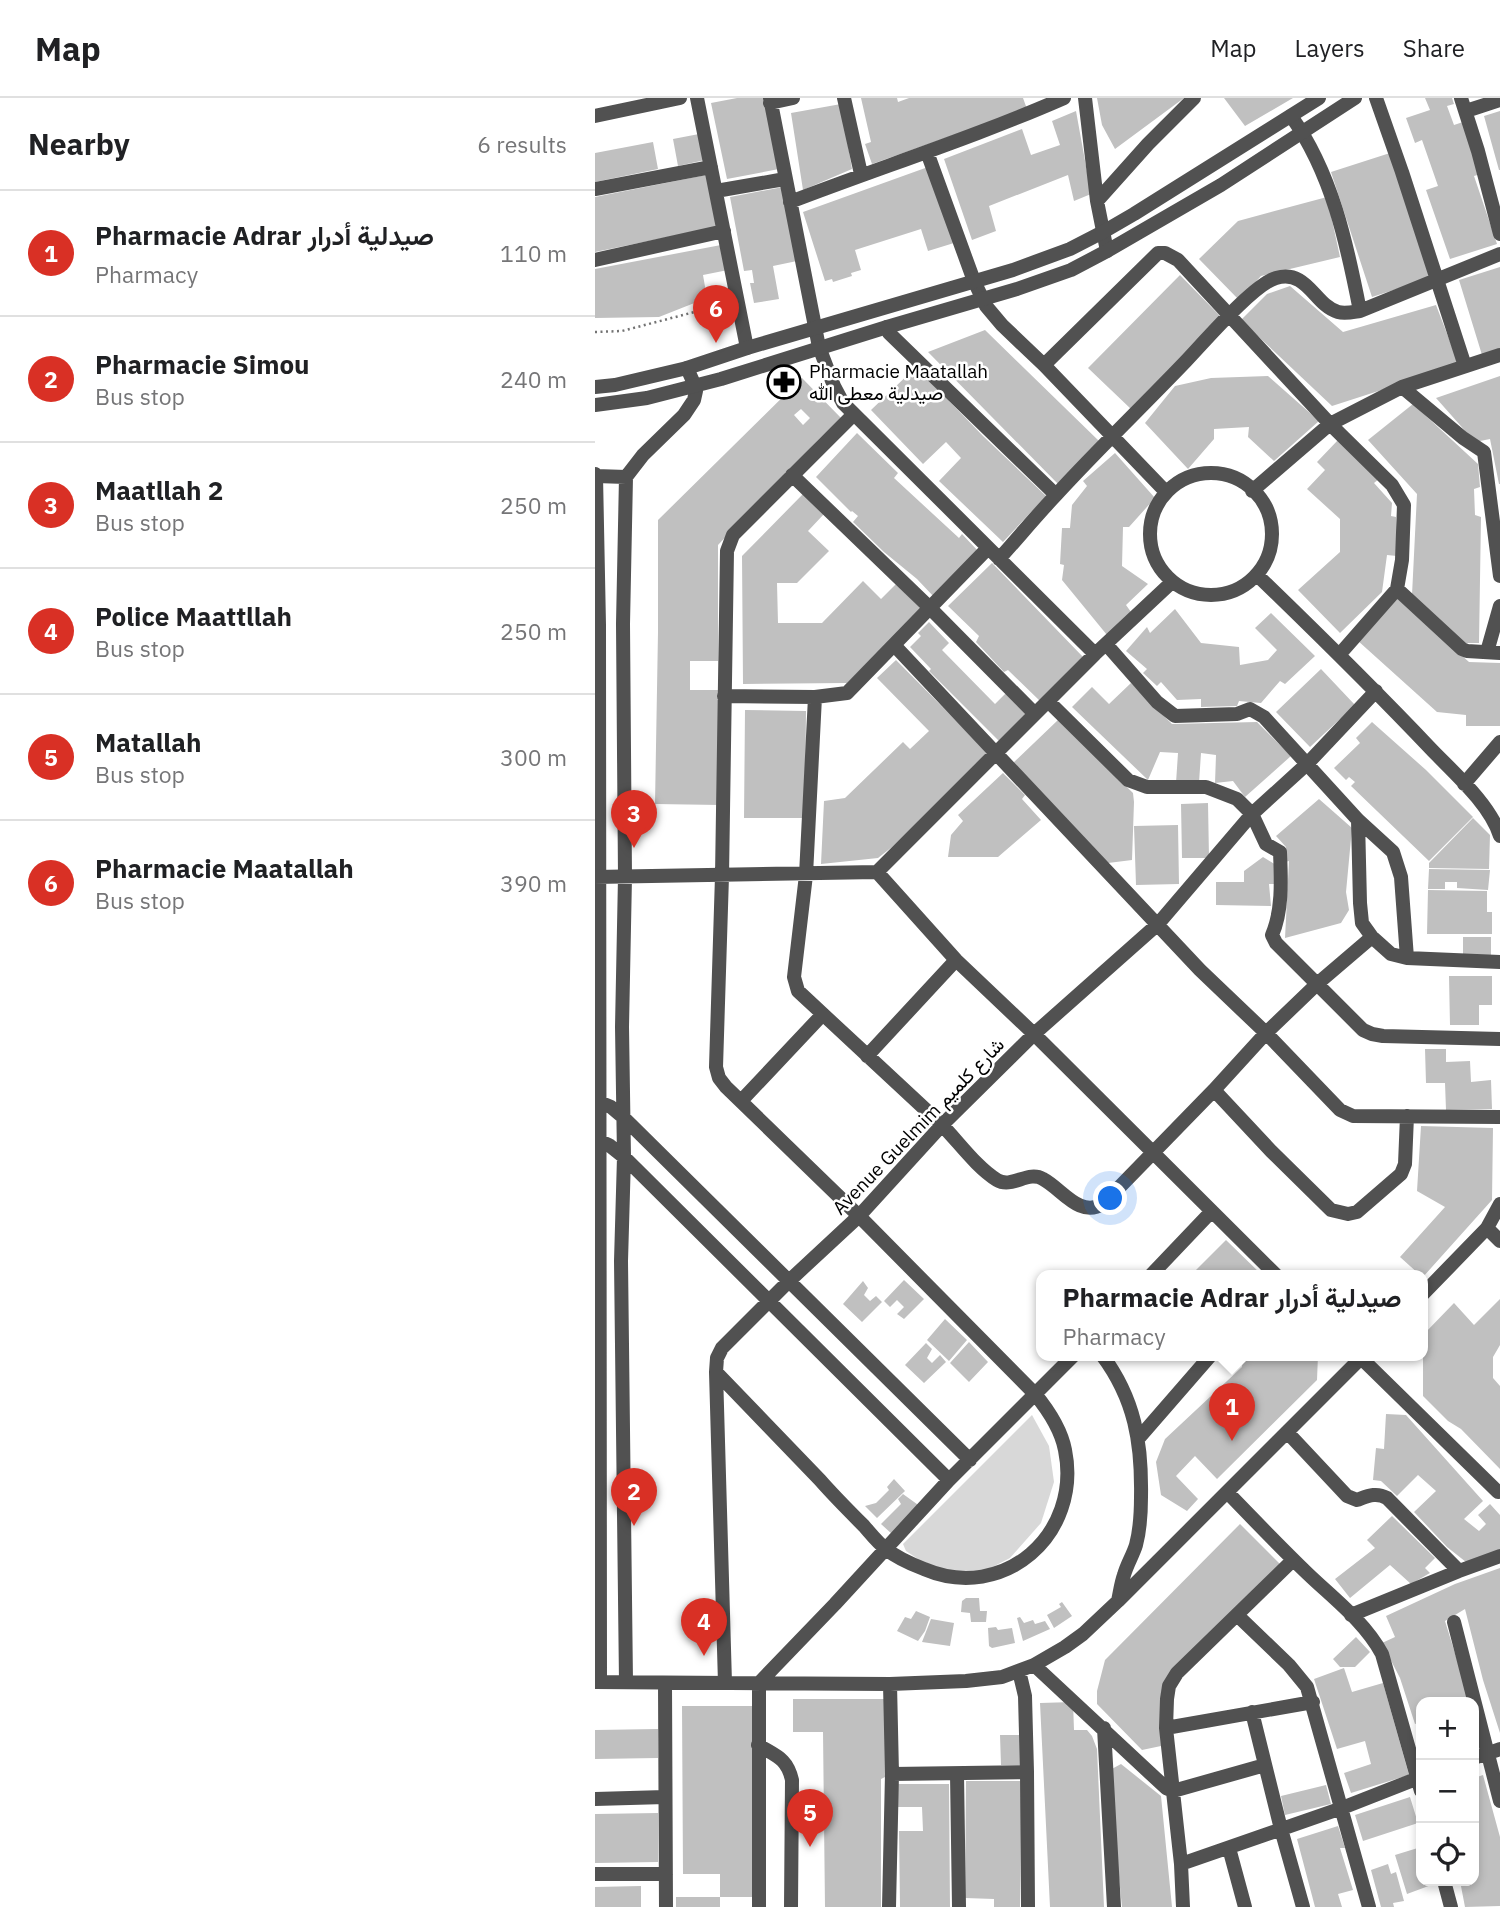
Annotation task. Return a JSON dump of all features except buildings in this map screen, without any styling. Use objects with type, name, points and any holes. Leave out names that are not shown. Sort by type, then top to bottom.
[{"type":"street","points":[[595,116],[680,98]]},
{"type":"street","points":[[697,98],[747,348]]},
{"type":"street","points":[[793,98],[770,100],[820,347],[843,403],[999,559],[1175,716],[1237,714],[1250,709],[1263,717],[1358,820],[1393,852],[1401,877],[1407,958]]},
{"type":"street","points":[[844,98],[861,174]]},
{"type":"street","points":[[790,202],[1064,98]]},
{"type":"street","points":[[1085,98],[1097,201],[1107,251]]},
{"type":"street","points":[[1097,201],[1194,98]]},
{"type":"street","points":[[595,387],[687,368],[1013,270],[1070,249],[1103,232],[1319,98]]},
{"type":"street","points":[[595,405],[647,398],[695,386],[1017,289],[1071,270],[1220,185],[1355,98]]},
{"type":"street","points":[[1376,98],[1465,366]]},
{"type":"street","points":[[1500,100],[1464,105],[1500,234]]},
{"type":"street","points":[[1291,116],[1303,131],[1330,190],[1360,311]]},
{"type":"street","points":[[927,152],[982,299],[1002,325],[1166,492]]},
{"type":"street","points":[[595,189],[711,167]]},
{"type":"street","points":[[716,191],[785,179]]},
{"type":"street","points":[[595,260],[724,231]]},
{"type":"street","points":[[1044,365],[1158,253],[1174,257],[1330,424],[1392,485],[1404,505],[1402,560],[1397,589],[1339,655]]},
{"type":"street","points":[[999,559],[1056,495],[1229,316],[1265,283],[1286,276],[1295,277],[1339,313],[1360,311],[1500,254]]},
{"type":"street","points":[[887,327],[889,333],[1056,495]]},
{"type":"street","points":[[1252,491],[1330,424],[1402,387],[1500,355]]},
{"type":"street","points":[[626,1682],[621,1261],[624,1157],[623,624],[626,477],[694,401],[695,386],[687,368]]},
{"type":"street","points":[[1402,387],[1484,452],[1500,576]]},
{"type":"street","points":[[716,1373],[886,1549],[926,1571],[966,1579],[1000,1573],[1039,1546],[1059,1517],[1067,1482],[1067,1467],[1059,1430],[1046,1407],[859,1216],[726,1087],[719,1078],[716,1067],[727,551],[733,535],[853,415]]},
{"type":"street","points":[[1200,473],[1219,473],[1237,478],[1252,491],[1265,503],[1272,521],[1273,540],[1268,559],[1257,575],[1242,587],[1224,594],[1204,595],[1185,590],[1172,582],[1157,564],[1151,545],[1150,526],[1156,507],[1166,492],[1182,480],[1200,473]]},
{"type":"street","points":[[626,477],[596,475],[599,625],[596,877],[599,1102],[597,1682],[890,1684],[986,1679],[1034,1665],[1083,1634],[1118,1601],[1356,1361]]},
{"type":"street","points":[[792,475],[1035,714]]},
{"type":"street","points":[[724,696],[846,694],[988,548]]},
{"type":"street","points":[[1257,575],[1376,691],[1464,784],[1488,812],[1500,836]]},
{"type":"street","points":[[596,877],[877,872],[1100,649],[1172,582]]},
{"type":"street","points":[[1397,589],[1467,651],[1494,653],[1500,606]]},
{"type":"street","points":[[894,645],[1200,971],[1266,1033],[1340,1110],[1353,1116],[1500,1117]]},
{"type":"street","name":"Avenue Guelmim شارع كلميم","points":[[725,1683],[716,1373],[717,1358],[722,1348],[859,1216],[942,1125],[1034,1034],[1157,924],[1252,814],[1308,764],[1376,691]]},
{"type":"street","points":[[815,696],[806,875],[794,977],[798,991],[942,1125],[988,1174],[1000,1182],[1007,1184],[1031,1177],[1042,1177],[1076,1204],[1095,1209],[1103,1204],[1266,1033],[1371,937]]},
{"type":"street","points":[[1049,702],[1128,780],[1147,787],[1206,787],[1237,799],[1252,814],[1266,844],[1280,852],[1281,886],[1276,926],[1272,935],[1276,943],[1363,1030],[1372,1034],[1500,1039]]},
{"type":"street","points":[[1464,784],[1500,742]]},
{"type":"street","points":[[1358,820],[1362,923],[1371,937],[1391,954],[1407,958],[1500,962]]},
{"type":"street","points":[[877,872],[956,960],[1271,1270]]},
{"type":"street","points":[[867,1056],[956,960]]},
{"type":"street","points":[[741,1101],[823,1014]]},
{"type":"street","points":[[1214,1090],[1331,1210],[1340,1213],[1357,1212],[1401,1174],[1405,1164],[1407,1116]]},
{"type":"street","points":[[599,1102],[611,1107],[624,1118],[970,1460]]},
{"type":"street","points":[[598,1140],[624,1157],[949,1480]]},
{"type":"street","points":[[1428,1289],[1487,1228],[1500,1204]]},
{"type":"street","points":[[1156,1270],[1211,1212]]},
{"type":"street","points":[[1487,1228],[1500,1241]]},
{"type":"street","points":[[597,1253],[621,1261]]},
{"type":"street","points":[[759,1907],[759,1683],[949,1480],[1068,1361]]},
{"type":"street","points":[[1105,1361],[1122,1385],[1133,1418],[1138,1439],[1141,1485],[1136,1544],[1123,1576],[1118,1601]]},
{"type":"street","points":[[1138,1439],[1206,1361]]},
{"type":"street","points":[[1366,1361],[1499,1492]]},
{"type":"street","points":[[1287,1432],[1347,1496],[1357,1500],[1373,1494],[1387,1498],[1459,1571]]},
{"type":"street","points":[[1227,1492],[1376,1642],[1382,1654],[1416,1769]]},
{"type":"street","points":[[1351,1615],[1500,1556]]},
{"type":"street","points":[[1183,1907],[1166,1728],[1169,1686],[1177,1673],[1293,1560]]},
{"type":"street","points":[[1237,1615],[1300,1676],[1307,1687],[1370,1907]]},
{"type":"street","points":[[1454,1622],[1494,1751],[1500,1801]]},
{"type":"street","points":[[1034,1665],[1166,1788],[1173,1791],[1265,1765]]},
{"type":"street","points":[[1019,1671],[1025,1696],[1028,1907]]},
{"type":"street","points":[[665,1683],[666,1907]]},
{"type":"street","points":[[889,1907],[892,1774],[890,1684]]},
{"type":"street","points":[[1166,1728],[1313,1702]]},
{"type":"street","points":[[1252,1712],[1303,1907]]},
{"type":"street","points":[[1104,1728],[1114,1907]]},
{"type":"street","points":[[758,1745],[786,1763],[790,1770],[791,1907]]},
{"type":"street","points":[[892,1774],[1027,1772]]},
{"type":"street","points":[[957,1774],[959,1907]]},
{"type":"street","points":[[1181,1864],[1416,1783]]},
{"type":"street","points":[[595,1799],[665,1797]]},
{"type":"street","points":[[1229,1847],[1245,1907]]},
{"type":"street","points":[[595,1874],[666,1874]]},
{"type":"street","points":[[1445,1886],[1451,1907]]},
{"type":"path","points":[[595,332],[622,331],[738,300]]},
{"type":"shaded area","points":[[1032,1415],[1049,1446],[1054,1482],[1041,1523],[1010,1558],[977,1575],[939,1573],[906,1551],[903,1544]]},
{"type":"place","name":"Pharmacie Maatallah","points":[[716,343]]},
{"type":"place","name":"Pharmacie Maatallah صيدلية معطى الله","points":[[784,382]]},
{"type":"place","name":"Maatllah 2","points":[[634,848]]},
{"type":"place","name":"Pharmacie Adrar صيدلية أدرار","points":[[1232,1441]]},
{"type":"place","name":"Pharmacie Simou","points":[[634,1526]]},
{"type":"place","name":"Police Maattllah","points":[[704,1656]]},
{"type":"place","name":"Matallah","points":[[810,1847]]}]
